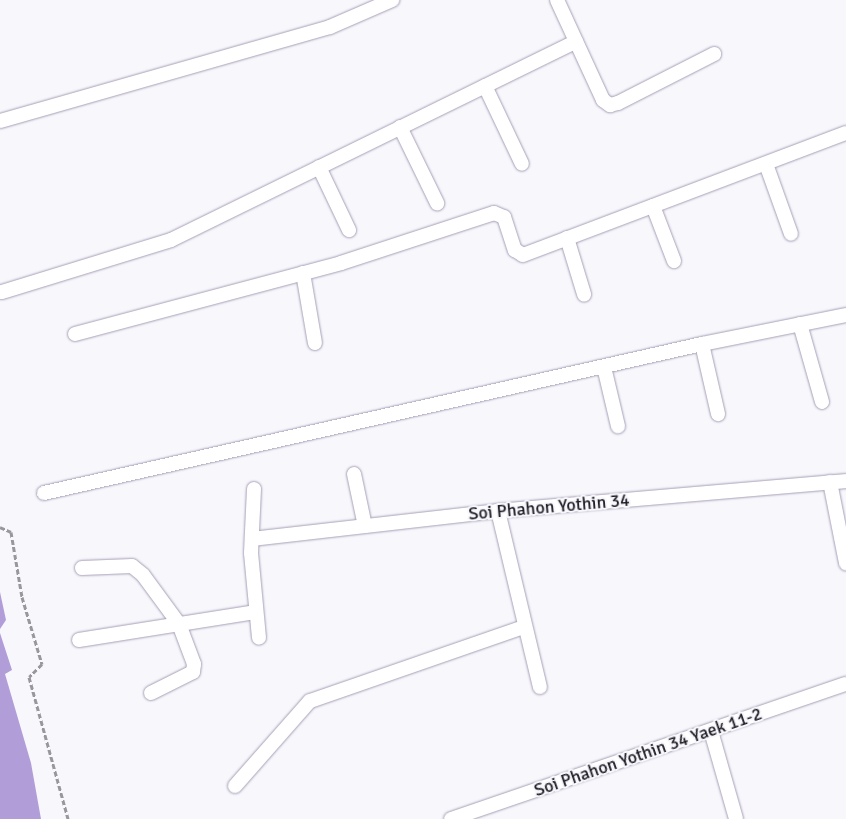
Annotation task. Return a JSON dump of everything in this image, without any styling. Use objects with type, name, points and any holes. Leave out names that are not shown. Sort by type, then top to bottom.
[{"type":"street","points":[[0,121],[330,27],[392,0]]},
{"type":"street","points":[[557,0],[603,100],[610,104],[714,54]]},
{"type":"street","points":[[2,292],[171,240],[576,42]]},
{"type":"street","points":[[485,86],[522,164]]},
{"type":"street","points":[[400,127],[437,203]]},
{"type":"street","points":[[75,334],[304,273],[494,212],[504,217],[518,254],[567,238],[846,133]]},
{"type":"street","points":[[766,164],[792,234]]},
{"type":"street","points":[[319,167],[349,230]]},
{"type":"street","points":[[653,206],[674,261]]},
{"type":"street","points":[[567,238],[584,294]]},
{"type":"street","points":[[304,273],[315,343]]},
{"type":"street","points":[[44,493],[702,344],[846,315]]},
{"type":"street","points":[[800,324],[822,402]]},
{"type":"street","points":[[702,344],[718,414]]},
{"type":"street","points":[[604,366],[618,426]]},
{"type":"street","points":[[354,474],[366,526]]},
{"type":"street","name":"Soi Phahon Yothin 34","points":[[252,539],[498,511],[846,481]]},
{"type":"street","points":[[830,482],[846,563]]},
{"type":"street","points":[[254,489],[252,539],[255,612],[259,638]]},
{"type":"street","points":[[498,511],[524,627],[540,687]]},
{"type":"street","points":[[82,568],[132,566],[143,575],[179,624],[194,664],[193,672],[151,693]]},
{"type":"street","points":[[79,640],[255,612]]},
{"type":"street","points":[[235,786],[310,701],[524,627]]},
{"type":"street","name":"Soi Phahon Yothin 34 Yaek 11-2","points":[[450,819],[846,684]]},
{"type":"street","points":[[711,731],[736,819]]},
{"type":"path","points":[[0,527],[10,532],[22,597],[42,664],[29,677],[68,819]]},
{"type":"shaded area","points":[[0,592],[6,620],[0,629]]},
{"type":"shaded area","points":[[0,633],[12,670],[5,674],[31,763],[41,819],[0,819]]}]
